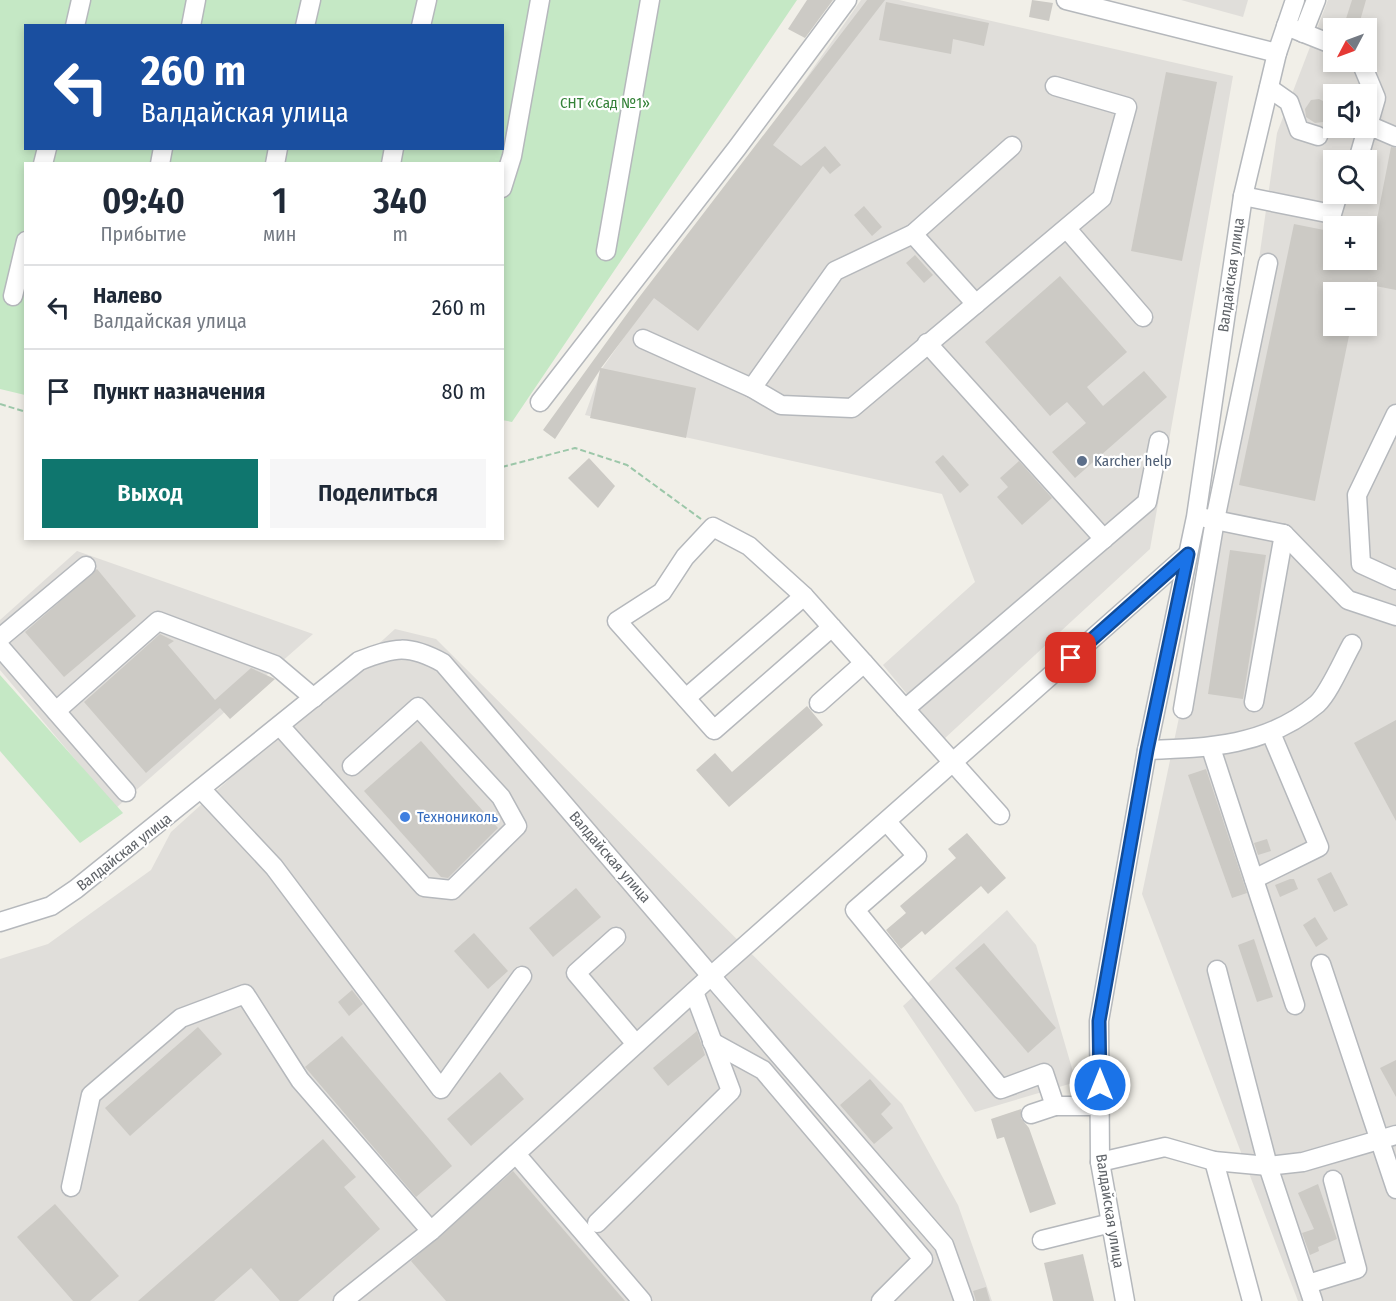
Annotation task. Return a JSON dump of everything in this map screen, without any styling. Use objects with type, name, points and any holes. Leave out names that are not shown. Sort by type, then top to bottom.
[{"type":"street","points":[[75,24],[81,0]]},
{"type":"street","points":[[190,24],[196,0]]},
{"type":"street","points":[[305,24],[311,0]]},
{"type":"street","points":[[422,24],[427,0]]},
{"type":"street","points":[[504,182],[512,156],[540,0]]},
{"type":"street","points":[[606,251],[650,0]]},
{"type":"street","points":[[540,402],[737,148],[847,0]]},
{"type":"street","points":[[1066,0],[1277,53]]},
{"type":"street","name":"Валдайская улица","points":[[1125,1301],[1100,1162],[1099,1021],[1147,750],[1196,517],[1243,196],[1277,53],[1294,30],[1295,0]]},
{"type":"street","points":[[1316,0],[1294,30],[1323,41]]},
{"type":"street","points":[[643,339],[752,388],[780,405],[852,408],[1102,198],[1127,107],[1055,86]]},
{"type":"street","points":[[1269,88],[1289,102],[1299,130],[1318,136]]},
{"type":"street","points":[[1377,128],[1396,137]]},
{"type":"street","points":[[752,388],[835,271],[913,234],[1012,146]]},
{"type":"street","points":[[1243,196],[1332,214],[1335,204]]},
{"type":"street","points":[[1067,229],[1143,317]]},
{"type":"street","points":[[913,234],[976,304]]},
{"type":"street","points":[[13,296],[24,249]]},
{"type":"street","points":[[1183,709],[1215,520],[1268,263]]},
{"type":"street","points":[[927,343],[1104,539]]},
{"type":"street","points":[[1396,414],[1357,495],[1361,564],[1396,580]]},
{"type":"street","points":[[905,709],[1147,502],[1159,441]]},
{"type":"street","points":[[1196,517],[1284,534],[1348,600],[1396,616]]},
{"type":"street","points":[[832,627],[714,730],[617,621],[662,592],[685,557],[713,527],[748,546],[804,597],[832,627],[1000,815]]},
{"type":"street","points":[[1254,702],[1284,534]]},
{"type":"street","points":[[343,1301],[431,1231],[711,976],[1188,554]]},
{"type":"street","points":[[0,638],[86,566]]},
{"type":"street","points":[[686,698],[804,597]]},
{"type":"street","points":[[56,711],[158,621],[275,665],[314,698]]},
{"type":"street","points":[[1147,750],[1211,748],[1271,733],[1318,703],[1352,644]]},
{"type":"street","points":[[0,647],[126,792]]},
{"type":"street","name":"Валдайская улица","points":[[0,922],[51,906],[202,790],[359,661],[388,650],[419,650],[443,663],[944,1245],[964,1301]]},
{"type":"street","points":[[819,703],[864,663]]},
{"type":"street","points":[[280,726],[424,887],[452,890],[516,826],[501,797],[418,707],[352,766]]},
{"type":"street","points":[[1254,879],[1319,847],[1271,733]]},
{"type":"street","points":[[1211,748],[1295,1005]]},
{"type":"street","points":[[202,790],[274,867],[441,1089],[522,976]]},
{"type":"street","points":[[886,822],[917,856],[855,910],[1001,1089],[1044,1073],[1055,1107]]},
{"type":"street","points":[[616,937],[576,973],[636,1044]]},
{"type":"street","points":[[1321,964],[1388,1138],[1396,1189]]},
{"type":"street","points":[[1217,970],[1268,1166],[1310,1292],[1357,1269],[1333,1180]]},
{"type":"street","points":[[597,1223],[731,1091],[694,992]]},
{"type":"street","points":[[71,1187],[91,1095],[181,1018],[245,994],[300,1080],[431,1231]]},
{"type":"street","points":[[712,1042],[763,1070],[923,1259],[881,1301]]},
{"type":"street","points":[[1031,1114],[1055,1107],[1100,1106]]},
{"type":"street","points":[[1100,1162],[1165,1147],[1214,1161],[1268,1166],[1302,1162],[1388,1138]]},
{"type":"street","points":[[516,1154],[642,1301]]},
{"type":"street","points":[[1214,1161],[1251,1301]]},
{"type":"street","points":[[1042,1240],[1112,1223]]},
{"type":"path","points":[[0,404],[24,411]]},
{"type":"path","points":[[504,466],[575,448],[627,465],[713,527]]},
{"type":"shaded area","points":[[861,0],[899,0],[1233,76],[1150,549],[944,739],[883,665],[975,582],[942,494],[585,415],[601,370]]},
{"type":"shaded area","points":[[1181,0],[1248,0],[1243,17]]},
{"type":"shaded area","points":[[1328,0],[1396,0],[1396,1301],[1298,1301],[1142,894],[1225,498],[1277,133]]},
{"type":"shaded area","points":[[77,551],[313,634],[116,808],[0,670],[0,620]]},
{"type":"shaded area","points":[[395,629],[436,639],[902,1104],[958,1205],[992,1301],[0,1301],[0,959],[48,944],[151,870],[171,832]]},
{"type":"shaded area","points":[[1007,910],[1036,945],[1076,1082],[975,1112],[903,1006]]},
{"type":"green space","name":"СНТ «Сад №1»","points":[[0,0],[797,0],[512,422],[504,420],[504,162],[24,162],[24,395],[0,389]]},
{"type":"green space","points":[[0,675],[123,813],[80,843],[0,751]]},
{"type":"building","points":[[807,0],[833,0],[805,38],[788,29]]},
{"type":"building","points":[[867,0],[885,0],[773,145],[801,166],[825,146],[841,165],[830,174],[823,166],[698,331],[654,298],[601,368],[696,388],[686,438],[590,418],[600,370],[555,439],[543,430],[637,300]]},
{"type":"building","points":[[1032,0],[1053,3],[1049,21],[1029,17]]},
{"type":"building","points":[[1352,0],[1366,0],[1361,18],[1346,18]]},
{"type":"building","points":[[886,2],[989,23],[984,46],[953,39],[951,54],[879,40]]},
{"type":"building","points":[[1166,72],[1217,82],[1182,261],[1131,251]]},
{"type":"building","points":[[1311,100],[1323,101],[1323,122],[1315,123],[1306,117],[1305,109]]},
{"type":"building","points":[[1391,147],[1396,148],[1396,290],[1377,286],[1377,282],[1323,282],[1323,336],[1349,336],[1315,501],[1239,485],[1294,224],[1323,230],[1323,270],[1377,270],[1377,219]]},
{"type":"building","points":[[864,206],[882,227],[872,236],[854,215]]},
{"type":"building","points":[[915,255],[933,275],[924,283],[906,263]]},
{"type":"building","points":[[1060,276],[1127,352],[1087,387],[1103,406],[1144,371],[1167,397],[1075,478],[1052,452],[1086,423],[1067,402],[1050,416],[985,342]]},
{"type":"building","points":[[943,455],[969,485],[960,493],[935,462]]},
{"type":"building","points":[[589,458],[615,486],[598,508],[568,478]]},
{"type":"building","points":[[1019,461],[1052,498],[1022,525],[997,497],[1008,487],[1000,478]]},
{"type":"building","points":[[1230,550],[1266,555],[1243,699],[1208,694]]},
{"type":"building","points":[[97,569],[136,616],[64,677],[25,632]]},
{"type":"building","points":[[160,634],[174,641],[168,645],[215,700],[251,668],[275,679],[230,719],[220,708],[146,773],[84,702]]},
{"type":"building","points":[[807,706],[823,725],[729,807],[696,770],[715,753],[732,772]]},
{"type":"building","points":[[1396,720],[1396,821],[1354,743]]},
{"type":"building","points":[[421,741],[498,828],[448,878],[441,877],[364,791]]},
{"type":"building","points":[[1206,769],[1247,893],[1232,898],[1188,775]]},
{"type":"building","points":[[967,833],[1006,878],[988,894],[981,886],[925,935],[922,931],[901,949],[886,930],[906,913],[900,906],[956,858],[948,849]]},
{"type":"building","points":[[1267,839],[1271,851],[1258,855],[1254,843]]},
{"type":"building","points":[[1331,872],[1348,905],[1334,912],[1317,879]]},
{"type":"building","points":[[1294,879],[1298,889],[1280,897],[1275,885]]},
{"type":"building","points":[[576,888],[601,917],[553,957],[529,928]]},
{"type":"building","points":[[1315,917],[1328,939],[1316,947],[1303,925]]},
{"type":"building","points":[[474,933],[508,971],[488,989],[454,951]]},
{"type":"building","points":[[1254,939],[1273,997],[1257,1002],[1238,945]]},
{"type":"building","points":[[984,943],[1056,1028],[1028,1053],[955,968]]},
{"type":"building","points":[[352,990],[363,1004],[349,1016],[338,1002]]},
{"type":"building","points":[[198,1027],[222,1054],[130,1136],[105,1108]]},
{"type":"building","points":[[697,1031],[705,1055],[668,1086],[653,1068]]},
{"type":"building","points":[[342,1036],[452,1166],[416,1197],[305,1067]]},
{"type":"building","points":[[1396,1060],[1396,1097],[1380,1068]]},
{"type":"building","points":[[500,1072],[524,1099],[471,1146],[447,1119]]},
{"type":"building","points":[[870,1079],[891,1104],[881,1114],[893,1128],[874,1144],[840,1105]]},
{"type":"building","points":[[1021,1109],[1021,1118],[1029,1128],[1056,1204],[1030,1213],[1004,1137],[997,1139],[991,1119]]},
{"type":"building","points":[[323,1139],[356,1177],[344,1187],[380,1229],[298,1301],[280,1301],[251,1268],[214,1301],[138,1301]]},
{"type":"building","points":[[513,1171],[625,1301],[446,1301],[411,1261]]},
{"type":"building","points":[[1318,1184],[1337,1239],[1318,1247],[1319,1251],[1310,1255],[1302,1233],[1314,1229],[1298,1193]]},
{"type":"building","points":[[55,1204],[119,1276],[90,1301],[73,1301],[17,1237]]},
{"type":"building","points":[[1083,1254],[1094,1301],[1053,1301],[1044,1263]]},
{"type":"building","points":[[986,1287],[990,1301],[976,1301],[973,1291]]},
{"type":"place","name":"Karcher help","points":[[1082,461]]},
{"type":"place","name":"Технониколь","points":[[405,817]]},
{"type":"route","points":[[1071,658],[1188,554],[1147,750],[1099,1021],[1100,1085]]}]
